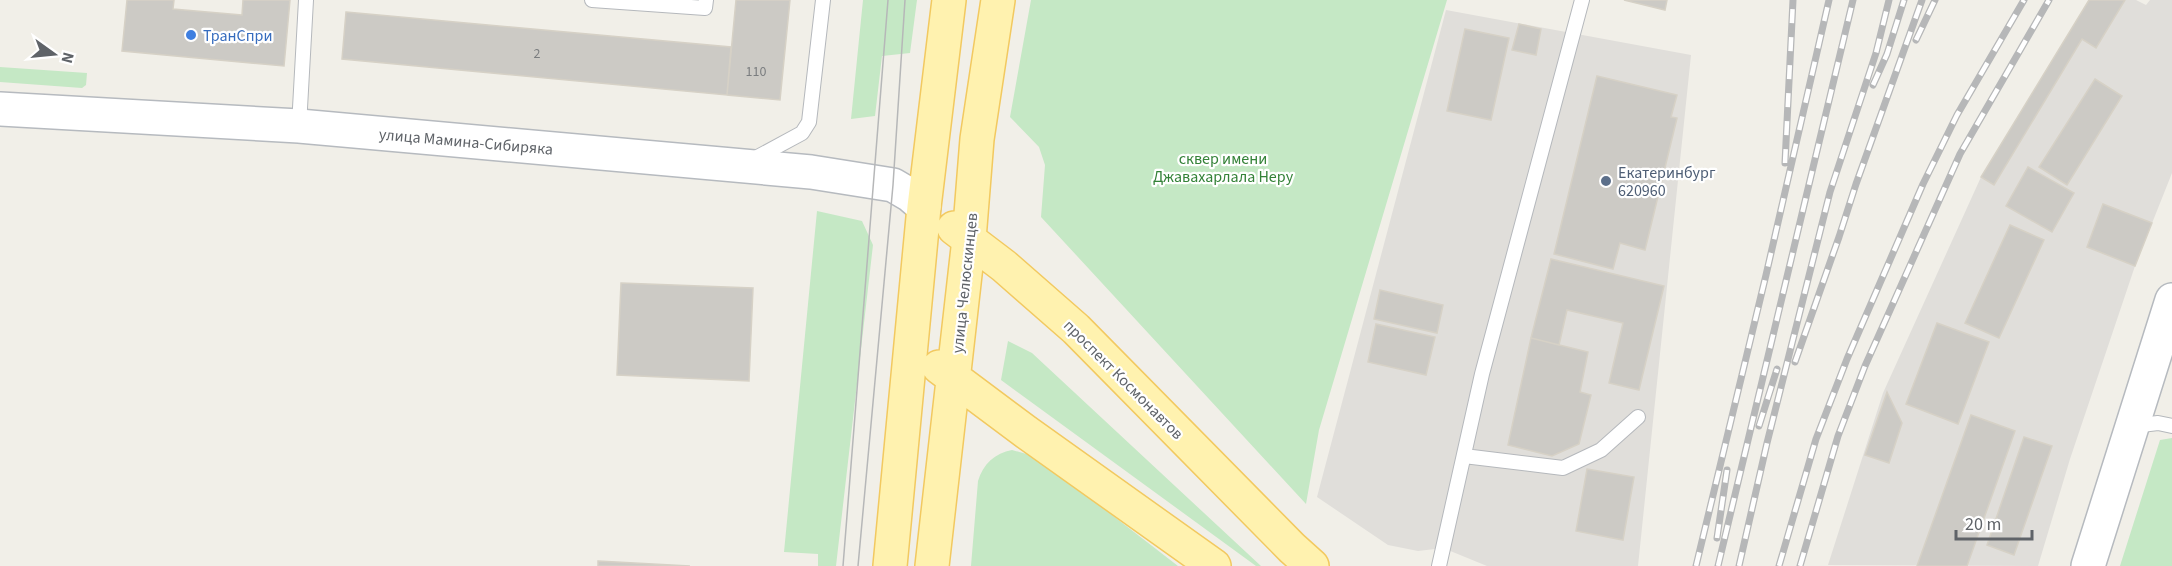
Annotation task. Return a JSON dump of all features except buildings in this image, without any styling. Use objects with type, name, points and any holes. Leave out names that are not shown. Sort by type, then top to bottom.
[{"type":"main road","points":[[890,566],[924,207],[949,0]]},
{"type":"main road","name":"улица Челюскинцев","points":[[932,566],[969,239],[977,139],[998,0]]},
{"type":"main road","name":"улица Мамина-Сибиряка","points":[[0,109],[299,126],[811,172],[893,185],[924,207]]},
{"type":"main road","name":"проспект Космонавтов","points":[[924,207],[1004,266],[1076,329],[1312,566]]},
{"type":"main road","points":[[2088,566],[2172,300]]},
{"type":"main road","points":[[911,346],[1026,432],[1214,566]]},
{"type":"lane","points":[[299,126],[306,0]]},
{"type":"lane","points":[[592,0],[705,8],[706,0]]},
{"type":"lane","points":[[740,166],[802,133],[809,122],[814,95],[823,0]]},
{"type":"lane","points":[[1439,566],[1482,374],[1582,0]]},
{"type":"lane","points":[[1464,456],[1563,468],[1601,450],[1638,417]]},
{"type":"lane","points":[[2132,426],[2158,423],[2172,426]]},
{"type":"shaded area","points":[[2089,0],[2136,0],[2146,5],[2150,0],[2172,0],[2172,173],[2135,266],[2070,459],[2038,566],[1828,565],[1883,393],[1981,177]]},
{"type":"shaded area","points":[[1446,10],[1691,55],[1638,566],[1487,566],[1443,548],[1418,551],[1388,545],[1317,497]]},
{"type":"green space","points":[[863,0],[917,0],[910,53],[882,56],[875,116],[851,119]]},
{"type":"green space","name":"сквер имени Джавахарлала Неру","points":[[1031,0],[1447,0],[1319,430],[1306,504],[1041,217],[1045,165],[1039,147],[1010,117]]},
{"type":"green space","points":[[0,67],[87,73],[86,85],[82,88],[0,82]]},
{"type":"green space","points":[[817,211],[862,221],[873,245],[836,566],[818,566],[818,554],[784,552]]},
{"type":"green space","points":[[1008,341],[1032,353],[1261,566],[1256,566],[1001,380]]},
{"type":"green space","points":[[2172,438],[2172,566],[2120,566],[2160,440]]},
{"type":"green space","points":[[1012,450],[1037,457],[1178,566],[971,566],[978,481],[990,460]]},
{"type":"tram line","points":[[843,566],[888,0]]},
{"type":"tram line","points":[[858,566],[893,185],[905,0]]},
{"type":"railway","points":[[1785,163],[1793,0]]},
{"type":"railway","points":[[1696,566],[1829,0]]},
{"type":"railway","points":[[1718,566],[1853,0]]},
{"type":"railway","points":[[1739,566],[1767,443],[1830,192],[1876,53],[1889,0]]},
{"type":"railway","points":[[1873,85],[1887,54],[1904,0]]},
{"type":"railway","points":[[1795,362],[1922,0]]},
{"type":"railway","points":[[1916,40],[1935,0]]},
{"type":"railway","points":[[1779,566],[1816,439],[1847,359],[1923,184],[1957,115],[2024,0]]},
{"type":"railway","points":[[1800,566],[1838,436],[1865,366],[1960,154],[2049,0]]},
{"type":"railway","points":[[1759,426],[1777,369]]},
{"type":"railway","points":[[1717,538],[1727,470]]},
{"type":"place","name":"ТранСпри","points":[[191,35]]},
{"type":"place","name":"Екатеринбург 620960","points":[[1606,181]]}]
